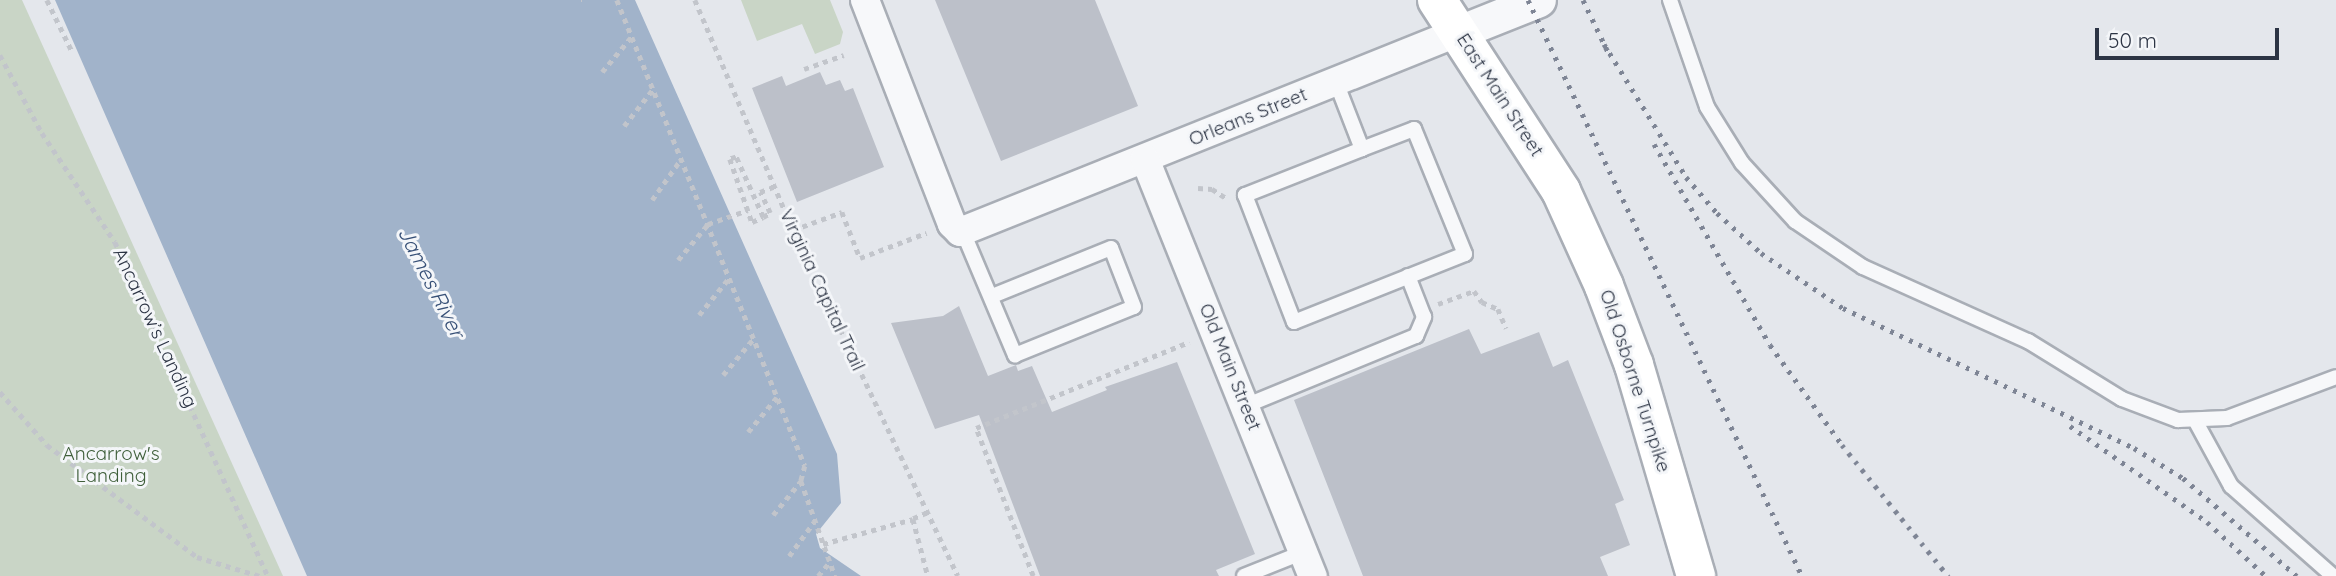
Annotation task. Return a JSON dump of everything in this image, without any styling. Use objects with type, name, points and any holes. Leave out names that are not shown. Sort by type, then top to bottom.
[{"type":"main road","name":"East Main Street","points":[[1437,0],[1561,191]]},
{"type":"main road","name":"Old Osborne Turnpike","points":[[1561,191],[1634,365],[1690,574]]},
{"type":"street","points":[[865,0],[960,231]]},
{"type":"street","name":"Orleans Street","points":[[960,231],[1539,0]]},
{"type":"street","name":"Old Main Street","points":[[1145,159],[1309,564]]},
{"type":"lane","points":[[1670,0],[1707,107],[1742,163],[1795,221],[1863,267],[2028,341],[2122,399],[2178,420],[2196,422],[2227,418],[2336,377]]},
{"type":"lane","points":[[1336,82],[1362,149]]},
{"type":"lane","points":[[1414,129],[1465,254],[1294,322],[1245,195],[1362,149],[1414,129]]},
{"type":"lane","points":[[960,231],[992,296],[1015,355],[1134,307],[1111,248],[992,296]]},
{"type":"lane","points":[[1245,406],[1416,336],[1421,328],[1421,311],[1408,276]]},
{"type":"lane","points":[[2196,422],[2231,485],[2333,576]]},
{"type":"lane","points":[[1244,576],[1309,564]]},
{"type":"path","points":[[47,0],[72,51]]},
{"type":"path","points":[[617,0],[805,466],[801,481],[773,515]]},
{"type":"path","name":"Virginia Capital Trail","points":[[695,0],[773,187],[958,576]]},
{"type":"path","points":[[601,72],[632,36]]},
{"type":"path","name":"Ancarrow’s Landing","points":[[0,55],[42,133],[115,242],[268,576]]},
{"type":"path","points":[[804,69],[844,55]]},
{"type":"path","points":[[624,126],[653,89]]},
{"type":"path","points":[[763,217],[736,157],[730,159],[752,222],[770,214],[760,192],[773,187]]},
{"type":"path","points":[[652,200],[681,159]]},
{"type":"path","points":[[1198,188],[1212,188],[1227,199]]},
{"type":"path","points":[[678,260],[708,225],[748,210]]},
{"type":"path","points":[[793,230],[842,212],[860,258],[926,233]]},
{"type":"path","points":[[699,315],[729,278]]},
{"type":"path","points":[[1421,311],[1474,291],[1482,302],[1498,309],[1506,328]]},
{"type":"path","points":[[723,375],[754,338]]},
{"type":"path","points":[[1033,576],[976,428],[1189,342]]},
{"type":"path","points":[[0,392],[47,445],[197,557],[260,576]]},
{"type":"path","points":[[748,432],[777,397]]},
{"type":"path","points":[[801,481],[835,576]]},
{"type":"path","points":[[822,544],[927,513]]},
{"type":"path","points":[[913,519],[928,576]]},
{"type":"path","points":[[789,556],[814,522]]},
{"type":"path","points":[[818,576],[830,563]]},
{"type":"green space","name":"Ancarrow's Landing","points":[[0,0],[22,0],[283,576],[0,576]]},
{"type":"green space","points":[[741,0],[830,0],[843,32],[840,44],[815,54],[802,24],[757,41]]},
{"type":"water","name":"James River","points":[[55,0],[635,0],[837,454],[841,503],[816,534],[820,548],[861,576],[307,576]]},
{"type":"building","points":[[935,0],[1095,0],[1138,106],[1001,161]]},
{"type":"building","points":[[820,72],[826,85],[840,80],[845,91],[853,88],[884,167],[797,202],[752,88],[782,76],[786,86]]},
{"type":"building","points":[[959,306],[988,376],[1016,365],[1018,371],[1032,366],[1052,412],[1107,390],[1105,387],[1177,362],[1255,554],[1216,570],[1219,576],[1040,576],[979,415],[935,429],[891,323],[943,316]]},
{"type":"building","points":[[1469,329],[1481,354],[1539,332],[1553,367],[1568,360],[1624,500],[1615,504],[1630,545],[1600,557],[1608,576],[1363,576],[1294,400]]},
{"type":"railway","points":[[1528,0],[1802,576]]},
{"type":"railway","points":[[1583,0],[1609,54]]},
{"type":"railway","points":[[1604,44],[1686,177],[1717,213],[1761,253],[1843,308],[2134,448],[2183,478],[2297,576]]},
{"type":"railway","points":[[1654,144],[1770,345],[1842,445],[1948,576]]},
{"type":"railway","points":[[2070,426],[2207,522],[2266,576]]}]
